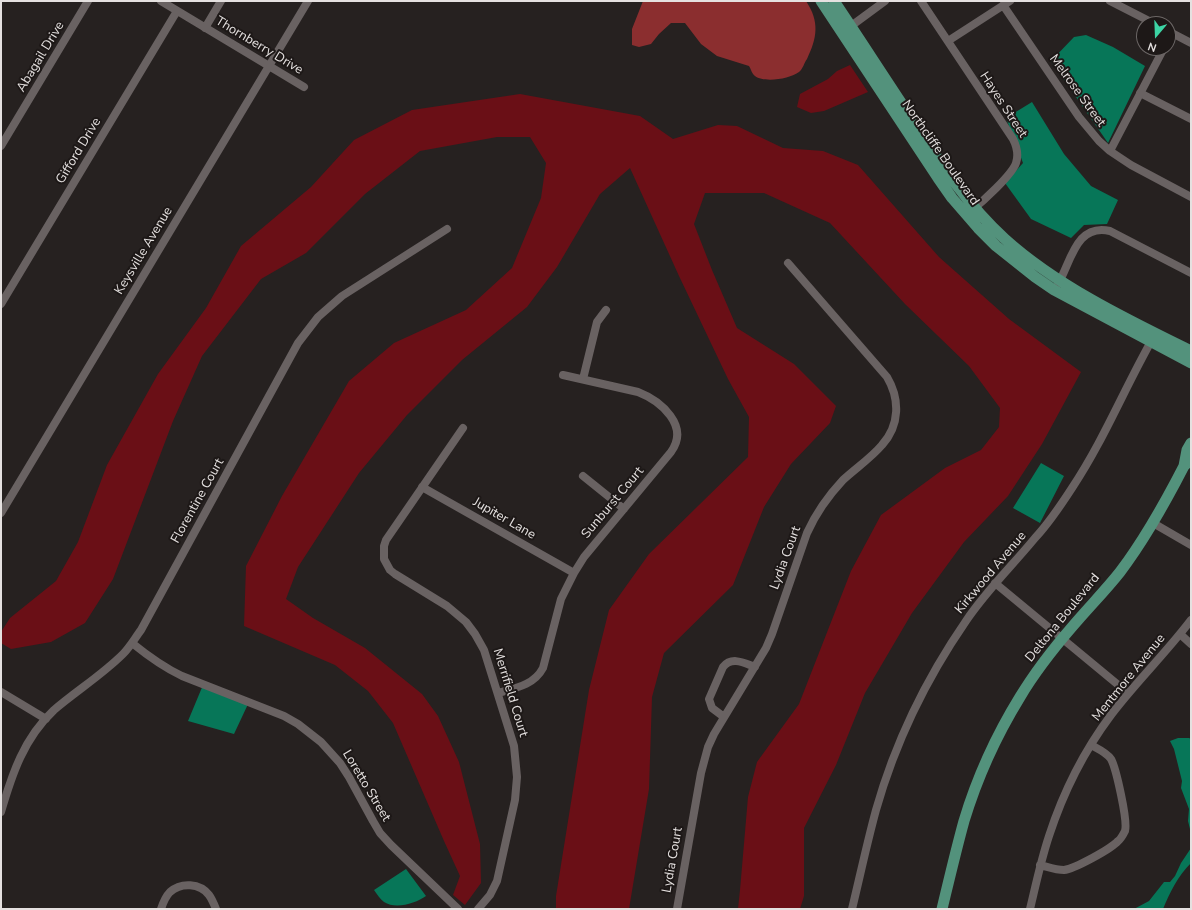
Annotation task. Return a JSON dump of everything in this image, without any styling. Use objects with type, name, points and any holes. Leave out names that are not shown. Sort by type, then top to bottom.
[{"type":"main road","name":"Northcliffe Boulevard","points":[[821,1],[846,29]]},
{"type":"main road","name":"Northcliffe Boulevard","points":[[834,1],[846,29],[938,178],[971,212],[996,246],[1035,277],[1057,285],[1153,337],[1191,363]]},
{"type":"main road","name":"Northcliffe Boulevard","points":[[1153,337],[1191,351]]},
{"type":"main road","name":"Deltona Boulevard","points":[[942,909],[964,821],[989,754],[1006,720],[1020,697],[1062,638],[1119,573],[1153,523],[1189,454]]},
{"type":"street","name":"Abagail Drive","points":[[1,146],[88,1]]},
{"type":"street","name":"Thornberry Drive","points":[[160,1],[304,87]]},
{"type":"street","points":[[205,28],[221,1]]},
{"type":"street","name":"Keysville Avenue","points":[[1,513],[308,1]]},
{"type":"street","points":[[846,29],[885,1]]},
{"type":"street","name":"Hayes Street","points":[[921,1],[1013,139],[1017,151],[1016,163],[1010,173],[971,212]]},
{"type":"street","points":[[1114,2],[1140,16]]},
{"type":"street","points":[[948,41],[1006,3]]},
{"type":"street","name":"Melrose Street","points":[[1006,3],[1079,117],[1093,135],[1110,151],[1131,165],[1191,196]]},
{"type":"street","name":"Gifford Drive","points":[[1,304],[177,11]]},
{"type":"street","points":[[1176,37],[1191,43]]},
{"type":"street","points":[[1110,151],[1160,56]]},
{"type":"street","points":[[1140,93],[1191,119]]},
{"type":"street","name":"Florentine Court","points":[[1,812],[19,759],[27,744],[46,719],[54,710],[111,665],[132,643],[141,630],[298,343],[307,330],[318,317],[342,296],[447,229]]},
{"type":"street","points":[[1057,285],[1078,242],[1085,235],[1097,230],[1110,231],[1191,274]]},
{"type":"street","name":"Lydia Court","points":[[677,909],[704,760],[714,734],[755,667],[772,634],[802,547],[814,518],[833,490],[883,444],[893,429],[897,411],[895,394],[887,377],[788,263]]},
{"type":"street","points":[[583,379],[597,322],[606,310]]},
{"type":"street","name":"Kirkwood Avenue","points":[[852,909],[876,810],[894,755],[919,699],[949,646],[966,621],[995,584],[1036,538],[1073,487],[1104,433],[1153,337]]},
{"type":"street","name":"Sunburst Court","points":[[498,693],[528,684],[540,673],[543,668],[561,599],[574,573],[584,558],[674,448],[678,438],[677,427],[674,422],[662,406],[646,395],[563,375]]},
{"type":"street","name":"Merrifield Court","points":[[463,428],[386,540],[383,553],[384,559],[390,570],[447,606],[466,622],[475,634],[484,650],[514,746],[516,762],[516,793],[497,881],[490,895],[478,909]]},
{"type":"street","points":[[583,476],[624,509]]},
{"type":"street","name":"Jupiter Lane","points":[[422,487],[574,573]]},
{"type":"street","points":[[1153,523],[1191,545]]},
{"type":"street","points":[[995,584],[1128,693]]},
{"type":"street","name":"Mentmore Avenue","points":[[1030,909],[1040,865],[1049,835],[1064,797],[1091,745],[1128,693],[1191,620]]},
{"type":"street","points":[[1180,634],[1191,644]]},
{"type":"street","name":"Loretto Street","points":[[132,643],[154,661],[169,670],[284,716],[310,732],[340,763],[373,821],[386,839],[458,909]]},
{"type":"street","points":[[724,717],[712,708],[709,699],[723,667],[726,664],[735,661],[755,667]]},
{"type":"street","points":[[1,692],[46,719]]},
{"type":"street","points":[[1040,865],[1058,870],[1074,867],[1118,842],[1125,831],[1126,819],[1113,764],[1107,755],[1091,745]]},
{"type":"street","points":[[161,909],[167,896],[171,892],[176,888],[186,885],[198,887],[204,890],[212,899],[216,909]]},
{"type":"shaded area","points":[[643,1],[806,1],[815,23],[815,37],[807,59],[799,72],[790,77],[771,80],[759,78],[752,73],[749,66],[717,56],[701,44],[685,23],[671,23],[651,44],[639,47],[632,45],[632,29]]},
{"type":"shaded area","points":[[1086,35],[1113,47],[1145,66],[1108,143],[1051,61],[1074,37]]},
{"type":"shaded area","points":[[850,65],[868,92],[824,111],[811,113],[797,107],[800,94],[828,79],[837,71]]},
{"type":"shaded area","points":[[520,94],[640,116],[673,139],[718,125],[737,126],[783,148],[823,151],[858,165],[939,257],[1009,319],[1081,372],[1042,444],[1008,496],[964,542],[912,613],[865,693],[836,765],[804,828],[804,896],[800,909],[738,909],[748,797],[757,762],[799,704],[851,571],[881,515],[945,468],[981,450],[999,427],[1000,408],[969,366],[905,304],[830,223],[764,193],[705,193],[694,224],[737,328],[794,364],[836,406],[830,423],[791,464],[764,507],[733,585],[664,653],[652,697],[649,789],[629,909],[556,909],[556,896],[589,690],[609,610],[649,554],[748,457],[749,417],[728,379],[630,168],[600,194],[557,267],[527,307],[462,360],[407,415],[359,473],[298,567],[286,599],[313,618],[365,648],[422,694],[438,716],[459,762],[480,844],[481,883],[465,905],[453,895],[460,876],[393,723],[368,691],[335,665],[244,626],[246,566],[282,496],[349,381],[394,343],[466,310],[512,268],[541,198],[546,163],[530,137],[497,137],[420,151],[365,194],[306,253],[261,279],[202,356],[173,421],[113,579],[85,623],[51,642],[11,649],[1,643],[1,632],[10,618],[56,581],[78,542],[107,465],[158,374],[206,308],[241,246],[311,187],[354,140],[412,110]]},
{"type":"shaded area","points":[[1032,102],[1064,154],[1091,186],[1118,200],[1107,224],[1084,225],[1071,238],[1031,219],[1005,183],[1023,163],[1006,118]]},
{"type":"shaded area","points":[[1041,463],[1064,476],[1040,523],[1013,508]]},
{"type":"shaded area","points":[[203,685],[249,702],[234,734],[188,721]]},
{"type":"shaded area","points":[[1178,738],[1191,739],[1191,833],[1188,821],[1189,809],[1181,788],[1182,781],[1174,749],[1170,741]]},
{"type":"shaded area","points":[[1191,848],[1191,863],[1175,884],[1163,909],[1134,909],[1149,901],[1164,882],[1170,882]]},
{"type":"shaded area","points":[[406,869],[426,896],[406,905],[394,905],[384,902],[374,890]]}]
